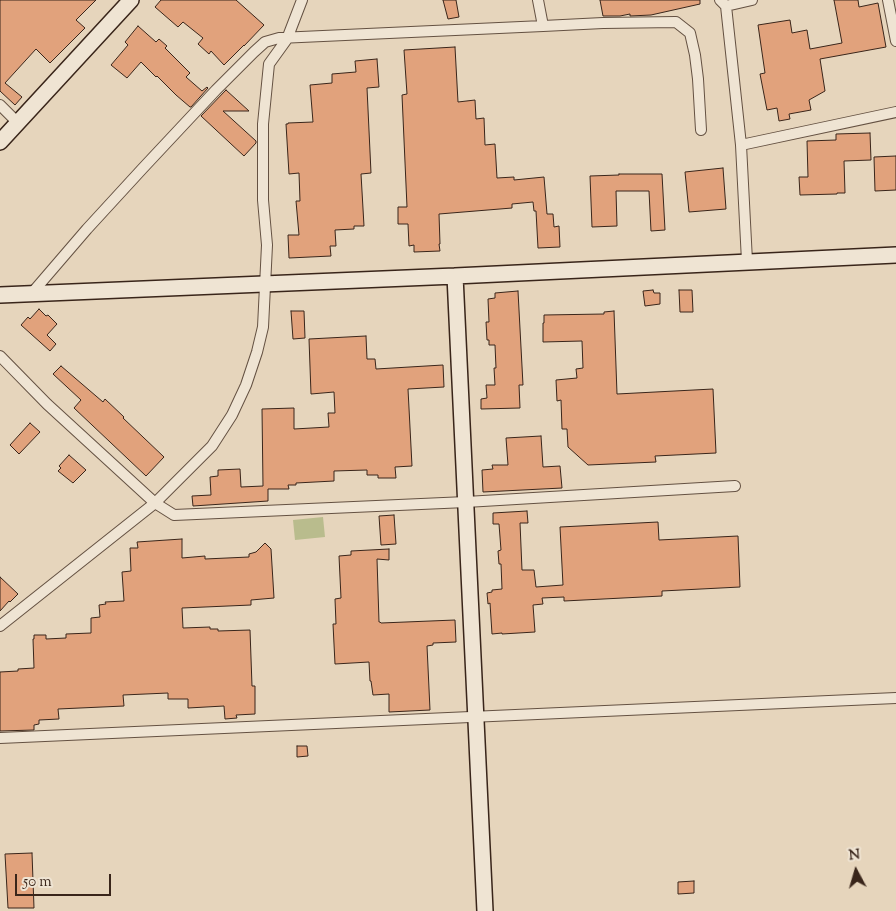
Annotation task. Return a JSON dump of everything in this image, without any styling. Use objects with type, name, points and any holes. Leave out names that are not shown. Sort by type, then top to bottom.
[{"type":"street","points":[[0,142],[131,0]]},
{"type":"street","points":[[0,626],[155,503],[212,446],[232,415],[246,385],[263,327],[267,244],[263,200],[263,124],[269,64],[287,39],[302,0]]},
{"type":"street","points":[[538,0],[542,26]]},
{"type":"street","points":[[747,261],[741,145],[723,3],[752,0]]},
{"type":"street","points":[[888,0],[896,41]]},
{"type":"street","points":[[32,293],[87,229],[239,67],[265,42],[279,38],[603,22],[676,22],[690,33],[698,79],[701,130]]},
{"type":"street","points":[[0,105],[18,123]]},
{"type":"street","points":[[741,145],[896,112]]},
{"type":"street","points":[[0,295],[896,255]]},
{"type":"street","points":[[455,276],[485,911]]},
{"type":"street","points":[[0,356],[47,404],[155,503],[174,515],[466,502],[735,486]]},
{"type":"street","points":[[0,738],[896,698]]},
{"type":"green space","points":[[323,517],[325,537],[295,540],[293,520]]},
{"type":"building","points":[[0,0],[96,0],[76,20],[85,28],[50,63],[36,49],[5,83],[22,97],[15,105],[0,91]]},
{"type":"building","points":[[161,0],[236,0],[264,25],[224,65],[211,51],[209,54],[198,44],[203,38],[183,22],[178,27],[155,7]]},
{"type":"building","points":[[443,0],[456,0],[459,17],[448,19]]},
{"type":"building","points":[[600,0],[700,0],[700,4],[651,15],[603,16]]},
{"type":"building","points":[[834,0],[858,0],[859,7],[878,3],[886,47],[820,59],[825,91],[809,100],[811,110],[789,114],[790,119],[779,121],[777,108],[767,110],[760,74],[765,73],[758,25],[790,20],[792,33],[807,30],[810,49],[842,43]]},
{"type":"building","points":[[138,26],[156,42],[159,39],[167,46],[165,48],[190,73],[186,77],[202,91],[208,88],[191,107],[141,62],[127,78],[111,65],[128,45],[125,42]]},
{"type":"building","points":[[455,47],[458,102],[475,100],[476,119],[484,118],[485,145],[495,144],[497,178],[514,177],[514,180],[544,177],[547,214],[553,214],[554,227],[559,226],[560,247],[538,248],[536,211],[534,211],[533,202],[512,204],[512,208],[439,214],[440,251],[414,252],[414,245],[409,246],[408,224],[398,224],[398,207],[407,207],[402,95],[407,94],[404,50]]},
{"type":"building","points":[[377,59],[379,87],[367,88],[371,173],[361,174],[364,226],[354,226],[354,229],[335,230],[336,246],[330,246],[331,256],[289,258],[288,235],[299,235],[296,201],[300,201],[299,173],[289,174],[286,124],[313,122],[310,85],[332,83],[332,74],[356,72],[355,61]]},
{"type":"building","points":[[226,90],[249,111],[223,111],[256,141],[244,156],[201,116]]},
{"type":"building","points":[[870,133],[871,160],[844,161],[845,193],[800,195],[799,177],[808,177],[807,141],[836,140],[836,134]]},
{"type":"building","points":[[896,156],[896,190],[875,191],[874,157]]},
{"type":"building","points":[[723,168],[726,209],[689,212],[685,172]]},
{"type":"building","points":[[662,174],[665,230],[651,231],[649,191],[616,191],[617,226],[592,227],[590,176]]},
{"type":"building","points":[[653,290],[654,293],[660,293],[660,304],[645,306],[643,291]]},
{"type":"building","points":[[679,290],[692,290],[693,312],[680,312]]},
{"type":"building","points":[[518,291],[523,385],[519,385],[520,408],[481,409],[481,399],[487,398],[486,385],[495,385],[495,345],[489,345],[489,340],[487,340],[486,322],[489,322],[488,299],[495,298],[495,293]]},
{"type":"building","points":[[39,309],[57,324],[47,335],[56,344],[50,351],[21,325]]},
{"type":"building","points":[[291,311],[304,311],[305,338],[293,339]]},
{"type":"building","points":[[614,311],[617,394],[713,389],[716,453],[655,456],[656,462],[588,465],[568,447],[567,429],[562,429],[561,400],[557,401],[556,380],[577,378],[576,369],[583,368],[582,341],[543,342],[544,315],[604,314],[604,312]]},
{"type":"building","points":[[366,336],[367,359],[375,359],[376,369],[443,365],[444,387],[408,389],[412,466],[395,467],[396,478],[378,478],[378,475],[367,475],[367,470],[334,471],[334,481],[296,483],[296,485],[288,485],[289,489],[268,489],[268,501],[193,506],[192,496],[211,495],[210,477],[218,476],[218,470],[240,469],[241,487],[263,486],[262,409],[294,408],[294,429],[329,427],[328,413],[335,413],[334,392],[311,394],[309,339]]},
{"type":"building","points":[[61,366],[103,402],[105,399],[164,457],[146,476],[74,408],[81,400],[53,374]]},
{"type":"building","points":[[30,423],[40,432],[19,454],[10,445]]},
{"type":"building","points":[[541,436],[543,467],[560,466],[562,488],[483,492],[482,470],[493,469],[492,465],[508,465],[506,438]]},
{"type":"building","points":[[69,455],[86,470],[73,483],[58,471],[61,468],[59,466]]},
{"type":"building","points":[[527,511],[528,523],[520,523],[522,570],[534,570],[536,587],[563,585],[560,527],[658,522],[659,540],[738,536],[740,587],[662,591],[662,596],[564,601],[564,597],[542,598],[543,604],[533,605],[535,632],[492,634],[490,603],[488,604],[487,593],[492,592],[492,590],[502,589],[501,564],[499,564],[498,551],[501,550],[499,524],[493,524],[493,513]]},
{"type":"building","points":[[394,515],[396,544],[381,545],[379,516]]},
{"type":"building","points":[[182,539],[182,558],[205,556],[205,559],[249,557],[249,554],[256,552],[265,543],[271,549],[274,598],[251,600],[251,605],[182,608],[183,628],[210,627],[210,629],[218,629],[218,631],[250,630],[252,686],[255,686],[255,714],[236,715],[237,718],[225,719],[224,706],[188,708],[188,699],[168,699],[168,693],[123,695],[124,706],[58,709],[59,719],[39,720],[39,724],[34,725],[34,730],[0,731],[0,672],[34,668],[34,635],[46,635],[46,639],[66,638],[66,634],[91,633],[91,618],[100,617],[99,605],[106,604],[105,602],[124,601],[122,572],[131,571],[130,548],[138,548],[137,542]]},
{"type":"building","points":[[389,549],[389,560],[377,559],[379,622],[455,620],[456,642],[433,643],[433,645],[427,646],[430,710],[389,712],[389,694],[373,695],[369,662],[335,664],[333,624],[336,624],[335,599],[341,598],[339,556],[351,555],[351,551]]},
{"type":"building","points":[[0,577],[18,594],[0,611]]},
{"type":"building","points":[[297,746],[307,746],[308,756],[297,757]]},
{"type":"building","points":[[32,853],[34,908],[8,908],[5,854]]},
{"type":"building","points":[[694,881],[694,893],[678,894],[678,882]]}]
